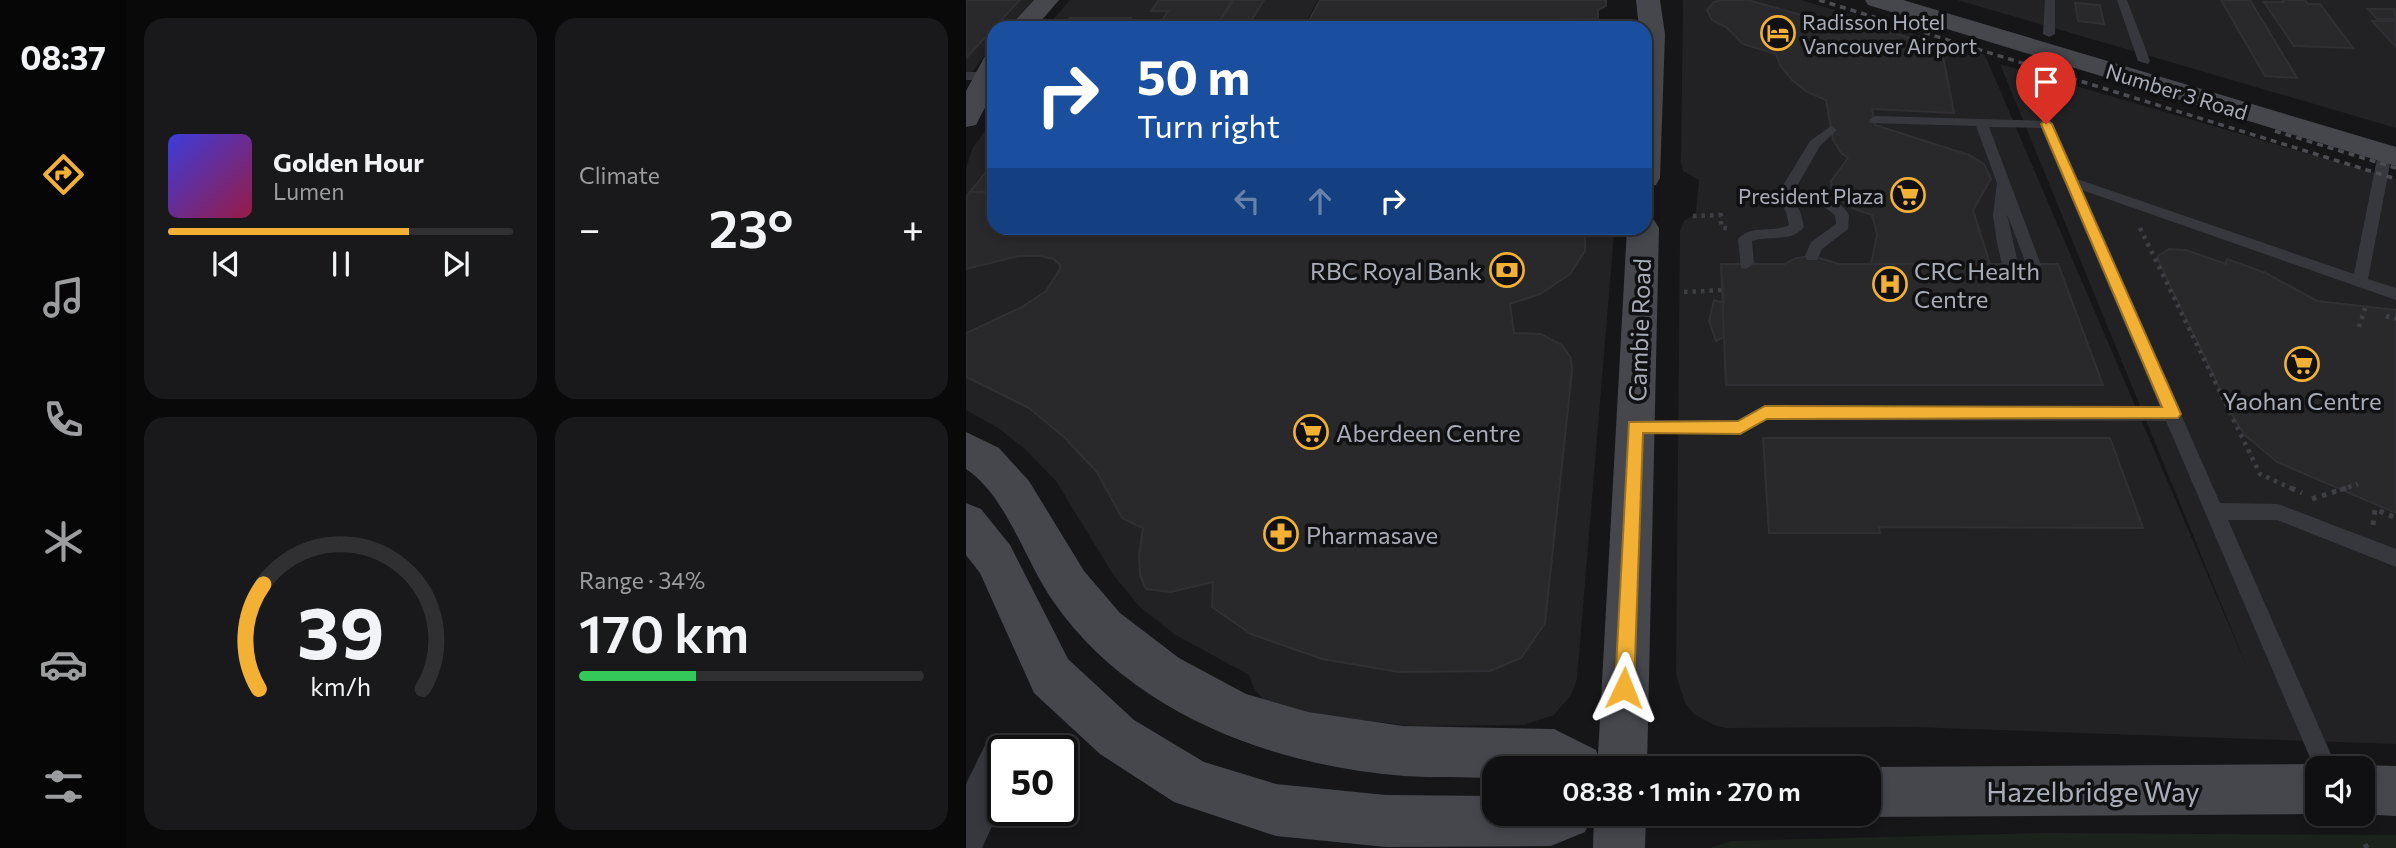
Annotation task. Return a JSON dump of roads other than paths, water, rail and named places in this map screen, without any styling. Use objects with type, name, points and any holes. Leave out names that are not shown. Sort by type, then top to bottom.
[{"type":"main road","points":[[1028,21],[1047,0]]},
{"type":"main road","points":[[1648,0],[1650,21]]},
{"type":"main road","name":"Number 3 Road","points":[[1877,0],[2391,145]]},
{"type":"main road","name":"Number 3 Road","points":[[1931,0],[2144,61],[2391,145]]},
{"type":"main road","points":[[966,118],[982,72]]},
{"type":"main road","name":"Cambie Road","points":[[1622,756],[1643,235]]},
{"type":"main road","points":[[966,448],[985,460],[1015,494],[1068,586],[1104,629],[1162,675],[1238,716],[1308,737],[1403,751],[1557,756]]},
{"type":"main road","points":[[966,522],[995,559],[1051,676],[1117,737],[1192,784],[1276,810],[1386,821],[1482,822]]},
{"type":"main road","name":"Hazelbridge Way","points":[[1881,792],[2305,789]]},
{"type":"main road","points":[[2375,790],[2396,791]]},
{"type":"main road","points":[[1619,848],[1620,826]]},
{"type":"street","points":[[966,833],[987,787]]},
{"type":"lane","points":[[2049,34],[2050,0]]},
{"type":"lane","points":[[2122,0],[2144,61]]},
{"type":"lane","points":[[1875,120],[2046,124],[2321,756]]},
{"type":"lane","points":[[1982,124],[2033,265]]},
{"type":"lane","points":[[1783,197],[1815,144],[1832,130]]},
{"type":"lane","points":[[2360,281],[2391,145]]},
{"type":"lane","points":[[2073,182],[2396,293]]},
{"type":"lane","points":[[2003,184],[1999,205],[1999,229],[2010,264]]},
{"type":"lane","points":[[1746,264],[1745,239],[1751,234],[1791,232],[1797,227],[1793,211],[1783,197]]},
{"type":"lane","points":[[1783,197],[1820,198],[1831,202],[1841,214],[1843,226],[1816,246],[1812,256]]},
{"type":"lane","points":[[1635,427],[1740,427],[1765,413],[2173,414]]},
{"type":"lane","points":[[2215,511],[2278,512],[2396,558]]},
{"type":"railway","points":[[1819,0],[2396,179]]},
{"type":"railway","points":[[2275,131],[2396,168]]},
{"type":"place","name":"Radisson Hotel Vancouver Airport","points":[[1778,33]]},
{"type":"place","name":"President Plaza","points":[[1908,195]]},
{"type":"place","name":"RBC Royal Bank","points":[[1507,270]]},
{"type":"place","name":"CRC Health Centre","points":[[1890,284]]},
{"type":"place","name":"Yaohan Centre","points":[[2302,364]]},
{"type":"place","name":"Aberdeen Centre","points":[[1311,432]]},
{"type":"place","name":"Pharmasave","points":[[1281,534]]}]
